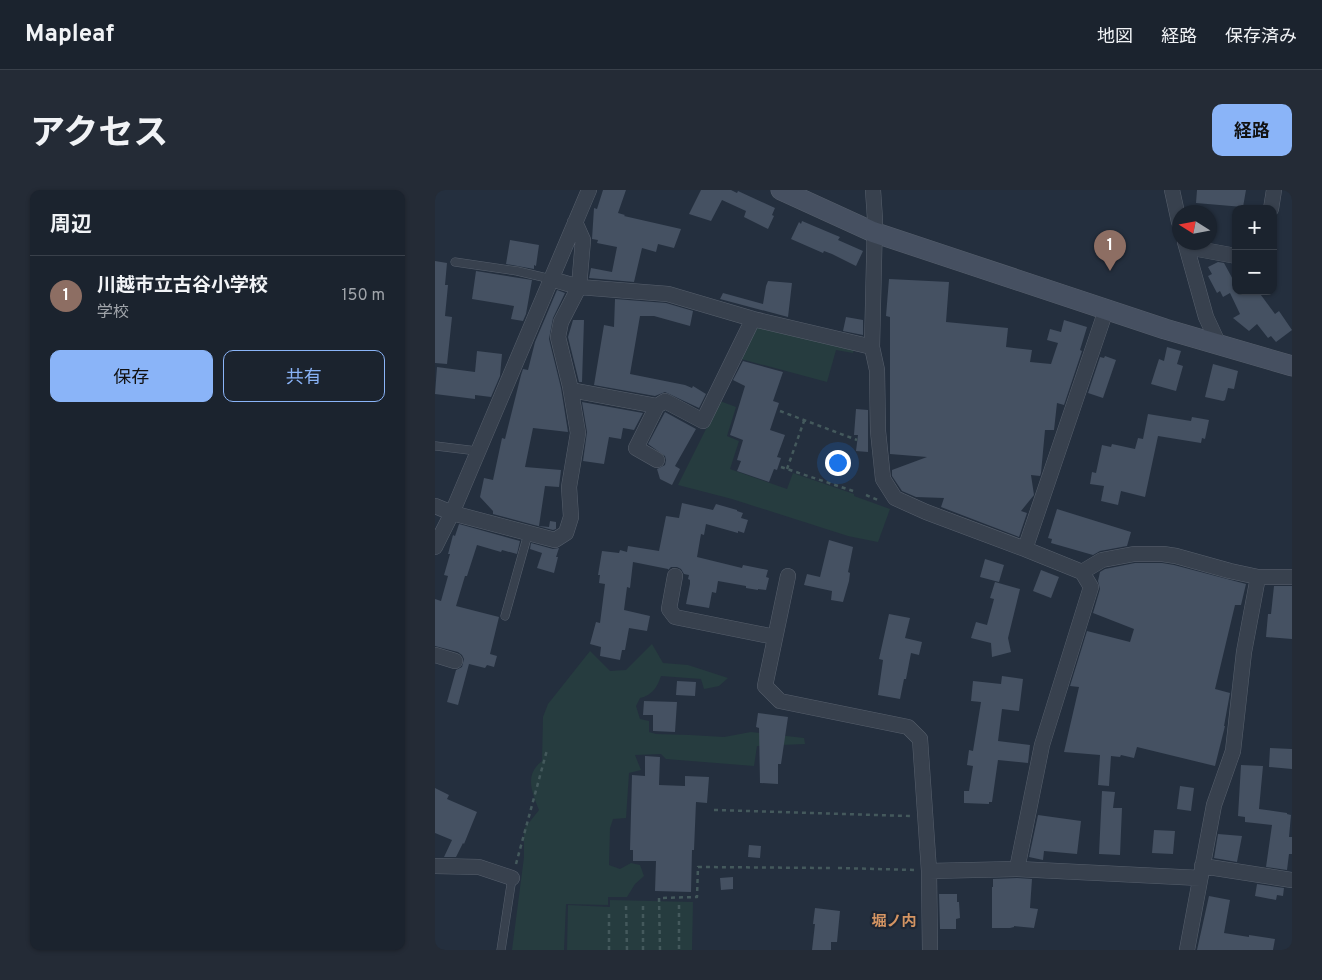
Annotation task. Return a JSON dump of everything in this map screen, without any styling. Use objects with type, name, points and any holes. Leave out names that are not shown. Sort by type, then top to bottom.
[{"type":"street","points":[[436,544],[452,513],[589,190]]},
{"type":"street","points":[[781,190],[873,232],[1106,310],[1292,366]]},
{"type":"street","points":[[873,190],[875,219],[873,232],[872,348],[877,370],[878,431],[883,479],[895,498],[926,512],[1082,572],[1091,587],[1042,744],[1017,869]]},
{"type":"street","points":[[1172,190],[1175,205]]},
{"type":"street","points":[[1272,205],[1275,190]]},
{"type":"street","points":[[435,506],[452,513],[555,540],[566,533],[571,517],[569,487],[578,433],[571,390],[558,337],[561,322],[579,288],[583,240],[575,222]]},
{"type":"street","points":[[1187,250],[1206,317],[1219,345]]},
{"type":"street","points":[[1209,250],[1232,255]]},
{"type":"street","points":[[551,279],[579,288],[668,294],[753,319],[872,348]]},
{"type":"street","points":[[1025,549],[1106,310]]},
{"type":"street","points":[[657,460],[636,448],[657,406],[665,401],[703,421],[753,319]]},
{"type":"street","points":[[571,390],[657,406]]},
{"type":"street","points":[[1082,572],[1102,560],[1134,554],[1163,554],[1258,577],[1292,577]]},
{"type":"street","points":[[675,576],[669,609],[675,617],[775,637]]},
{"type":"street","points":[[788,576],[765,686],[780,701],[909,727],[920,739],[929,871],[930,950]]},
{"type":"street","points":[[1187,950],[1214,805],[1233,750],[1244,652],[1258,577]]},
{"type":"street","points":[[435,655],[455,661]]},
{"type":"street","points":[[435,866],[479,867],[512,878]]},
{"type":"street","points":[[929,871],[1017,869],[1201,872],[1292,880]]},
{"type":"lane","points":[[455,262],[517,271],[551,279]]},
{"type":"lane","points":[[436,446],[477,451]]},
{"type":"lane","points":[[505,616],[528,534]]},
{"type":"lane","points":[[501,950],[512,878]]},
{"type":"path","points":[[780,411],[857,440]]},
{"type":"path","points":[[787,469],[805,420]]},
{"type":"path","points":[[781,467],[856,492]]},
{"type":"path","points":[[866,495],[880,500]]},
{"type":"path","points":[[512,878],[547,750]]},
{"type":"path","points":[[714,810],[925,816]]},
{"type":"path","points":[[660,950],[659,898],[697,896],[698,867],[830,868]]},
{"type":"path","points":[[839,868],[929,871]]},
{"type":"path","points":[[679,905],[679,950]]},
{"type":"path","points":[[626,906],[627,950]]},
{"type":"path","points":[[643,906],[643,950]]},
{"type":"path","points":[[609,910],[609,950]]},
{"type":"green space","points":[[756,327],[854,348],[853,353],[836,350],[827,382],[741,359]]},
{"type":"green space","points":[[720,401],[736,407],[727,436],[739,441],[730,469],[787,489],[793,473],[854,494],[854,496],[890,509],[878,542],[848,536],[732,499],[678,485]]},
{"type":"green space","points":[[652,644],[663,663],[688,665],[728,678],[719,686],[704,689],[701,679],[661,676],[654,690],[640,698],[636,706],[640,719],[649,721],[649,732],[656,734],[724,737],[751,732],[804,738],[805,744],[757,746],[754,766],[666,759],[661,754],[635,755],[641,770],[629,773],[626,818],[613,819],[610,828],[609,865],[620,869],[631,863],[640,865],[644,876],[635,884],[627,897],[608,897],[608,905],[566,904],[564,950],[512,950],[524,857],[524,829],[539,810],[532,790],[531,778],[536,766],[542,761],[543,717],[548,704],[590,651],[610,671],[626,670]]},
{"type":"green space","points":[[610,900],[693,902],[692,950],[567,950],[568,905],[610,907]]},
{"type":"building","points":[[603,190],[626,190],[618,213],[624,216],[681,229],[674,248],[658,244],[656,252],[642,248],[634,282],[589,278],[591,268],[612,272],[617,247],[597,243],[598,240],[592,239],[594,208],[597,209]]},
{"type":"building","points":[[701,190],[731,190],[737,193],[738,191],[775,208],[772,215],[774,216],[768,229],[744,217],[746,211],[722,200],[711,221],[689,214]]},
{"type":"building","points":[[1197,190],[1246,190],[1243,205],[1232,206],[1196,203]]},
{"type":"building","points":[[802,221],[840,237],[838,240],[863,251],[856,266],[832,254],[824,251],[823,253],[791,239],[799,222],[801,224]]},
{"type":"building","points":[[510,240],[539,245],[534,269],[506,264]]},
{"type":"building","points":[[435,261],[447,263],[445,285],[448,285],[445,316],[452,317],[447,364],[435,363]]},
{"type":"building","points":[[1218,262],[1224,263],[1232,278],[1232,295],[1261,295],[1275,314],[1279,311],[1292,330],[1276,342],[1271,336],[1268,338],[1257,324],[1249,331],[1233,318],[1240,314],[1230,293],[1223,297],[1220,291],[1217,293],[1208,276],[1212,274],[1208,267]]},
{"type":"building","points":[[476,271],[532,280],[523,321],[511,319],[514,306],[472,299]]},
{"type":"building","points":[[889,279],[949,282],[946,322],[1008,328],[1006,347],[1032,350],[1030,362],[1051,364],[1058,343],[1047,340],[1050,329],[1061,332],[1064,320],[1087,327],[1080,350],[1082,351],[1064,405],[1057,403],[1054,430],[1045,430],[1041,473],[1040,476],[1031,475],[1034,495],[1021,511],[1027,513],[1019,537],[941,507],[944,498],[916,497],[902,491],[892,476],[892,470],[927,457],[890,454],[890,317],[886,316]]},
{"type":"building","points":[[768,281],[792,283],[788,317],[720,299],[723,293],[763,304]]},
{"type":"building","points":[[557,290],[565,293],[553,318],[549,339],[561,388],[568,432],[533,428],[525,467],[561,470],[559,487],[545,486],[539,526],[549,527],[550,521],[556,522],[556,529],[553,530],[493,514],[493,511],[480,497],[484,478],[493,480],[502,438],[505,439],[523,369],[528,370],[535,342]]},
{"type":"building","points":[[615,299],[666,303],[693,311],[690,326],[654,316],[640,316],[630,374],[692,388],[693,386],[706,394],[699,408],[665,392],[655,396],[594,385],[604,325],[614,327]]},
{"type":"building","points":[[846,317],[863,320],[863,335],[843,331]]},
{"type":"building","points":[[573,320],[584,320],[582,382],[579,382],[568,337]]},
{"type":"building","points":[[1167,347],[1181,351],[1177,364],[1183,366],[1176,391],[1151,384],[1159,359],[1164,361]]},
{"type":"building","points":[[477,351],[502,354],[500,376],[491,397],[475,395],[475,399],[435,394],[437,367],[475,372]]},
{"type":"building","points":[[1105,356],[1116,360],[1103,398],[1088,393],[1100,357],[1104,358]]},
{"type":"building","points":[[743,361],[783,372],[773,401],[779,403],[770,430],[785,435],[777,457],[781,458],[777,470],[774,469],[769,482],[737,471],[741,461],[737,460],[743,440],[730,435],[745,386],[733,380]]},
{"type":"building","points":[[1213,364],[1238,371],[1234,389],[1228,388],[1225,400],[1223,401],[1205,397]]},
{"type":"building","points":[[582,402],[643,413],[634,430],[623,428],[621,439],[609,437],[604,464],[583,461],[587,432]]},
{"type":"building","points":[[856,409],[868,410],[868,452],[856,451],[858,435],[854,435]]},
{"type":"building","points":[[665,412],[696,429],[675,466],[680,469],[672,485],[660,479],[657,469],[665,465],[665,456],[648,444]]},
{"type":"building","points":[[1148,414],[1191,421],[1192,417],[1209,420],[1205,439],[1202,438],[1201,443],[1158,436],[1145,497],[1121,491],[1118,505],[1101,501],[1104,486],[1090,484],[1092,472],[1096,473],[1102,445],[1111,447],[1112,444],[1135,449],[1138,438],[1143,439]]},
{"type":"building","points":[[682,503],[713,510],[716,504],[743,513],[741,518],[748,520],[744,533],[706,524],[704,535],[701,534],[697,557],[742,568],[743,565],[768,570],[766,577],[769,578],[766,590],[746,588],[746,586],[718,581],[716,593],[712,592],[709,608],[686,604],[690,584],[689,575],[684,574],[677,567],[671,567],[668,570],[633,562],[630,588],[627,587],[624,610],[650,616],[647,631],[629,628],[625,650],[622,650],[620,660],[600,656],[601,647],[590,644],[596,622],[600,623],[605,584],[599,583],[600,575],[598,575],[602,551],[619,553],[620,550],[627,552],[628,546],[659,551],[666,516],[679,518]]},
{"type":"building","points":[[1057,509],[1131,532],[1127,546],[1100,551],[1093,555],[1051,543],[1052,539],[1048,538]]},
{"type":"building","points":[[459,524],[520,541],[517,554],[502,550],[501,552],[477,545],[467,576],[465,576],[456,606],[499,617],[490,654],[497,656],[494,667],[487,665],[485,668],[469,664],[458,705],[447,702],[456,670],[462,667],[464,659],[458,652],[435,646],[435,599],[441,601],[448,576],[444,575],[450,554],[448,554],[453,535],[455,536]]},
{"type":"building","points":[[829,540],[853,547],[848,572],[850,573],[849,581],[843,602],[831,600],[832,591],[804,585],[807,574],[820,577]]},
{"type":"building","points":[[531,543],[553,549],[559,548],[554,573],[537,568],[542,553],[530,549]]},
{"type":"building","points":[[985,559],[1004,565],[999,582],[980,577]]},
{"type":"building","points":[[1135,563],[1174,565],[1246,584],[1241,605],[1235,605],[1215,689],[1230,693],[1225,726],[1215,766],[1137,747],[1134,758],[1121,755],[1120,757],[1111,756],[1109,786],[1098,785],[1100,755],[1064,752],[1079,687],[1070,686],[1087,631],[1130,642],[1134,629],[1093,613],[1100,589],[1098,581],[1100,572],[1105,569]]},
{"type":"building","points":[[1041,570],[1059,577],[1051,598],[1033,591]]},
{"type":"building","points":[[995,582],[1020,589],[1008,638],[1011,652],[992,657],[991,643],[971,638],[976,622],[987,625],[994,599],[990,598]]},
{"type":"building","points":[[1274,586],[1292,586],[1292,639],[1266,637],[1268,614],[1271,614]]},
{"type":"building","points":[[889,614],[910,618],[905,638],[922,642],[919,655],[911,653],[900,699],[878,695],[883,660],[879,659]]},
{"type":"building","points":[[1002,676],[1023,679],[1019,711],[1002,709],[998,741],[1030,745],[1028,763],[998,760],[992,802],[989,802],[989,804],[964,803],[964,791],[969,791],[973,766],[967,765],[969,750],[973,751],[981,702],[971,701],[973,681],[1001,684]]},
{"type":"building","points":[[677,681],[696,682],[695,696],[676,695]]},
{"type":"building","points":[[644,701],[677,702],[675,732],[653,731],[653,715],[643,715]]},
{"type":"building","points":[[758,713],[788,717],[781,764],[778,764],[778,784],[760,783],[759,728],[756,727]]},
{"type":"building","points":[[1270,748],[1292,749],[1292,769],[1269,767]]},
{"type":"building","points":[[645,756],[660,757],[659,785],[685,786],[685,776],[709,777],[707,803],[696,802],[691,892],[655,891],[656,861],[633,861],[633,850],[630,850],[632,775],[645,776]]},
{"type":"building","points":[[1241,765],[1263,766],[1259,809],[1291,815],[1289,837],[1292,837],[1292,854],[1289,854],[1287,870],[1266,867],[1272,825],[1245,822],[1245,817],[1238,816]]},
{"type":"building","points":[[1180,786],[1194,788],[1191,811],[1177,809]]},
{"type":"building","points":[[435,788],[449,795],[447,799],[477,812],[464,844],[456,857],[444,857],[452,840],[435,833]]},
{"type":"building","points":[[1102,791],[1115,792],[1113,808],[1122,808],[1120,855],[1099,854]]},
{"type":"building","points":[[1038,815],[1081,821],[1077,854],[1044,851],[1043,860],[1029,857]]},
{"type":"building","points":[[1154,830],[1175,831],[1173,854],[1152,853]]},
{"type":"building","points":[[1218,834],[1242,836],[1237,862],[1214,858]]},
{"type":"building","points":[[749,845],[761,846],[760,858],[748,857]]},
{"type":"building","points":[[733,877],[733,889],[721,890],[720,878]]},
{"type":"building","points":[[993,879],[1032,879],[1030,908],[1038,909],[1034,928],[1014,926],[1010,928],[992,928]]},
{"type":"building","points":[[1257,884],[1284,888],[1283,896],[1277,895],[1276,900],[1255,896]]},
{"type":"building","points":[[939,894],[957,894],[960,918],[956,919],[956,929],[940,929]]},
{"type":"building","points":[[1209,896],[1230,900],[1224,933],[1275,939],[1273,950],[1197,950]]},
{"type":"building","points":[[815,908],[840,911],[837,942],[831,942],[831,950],[812,950]]},
{"type":"place","name":"川越市立古谷小学校","points":[[1110,271]]},
{"type":"district","name":"堀ノ内","points":[[894,922]]}]
